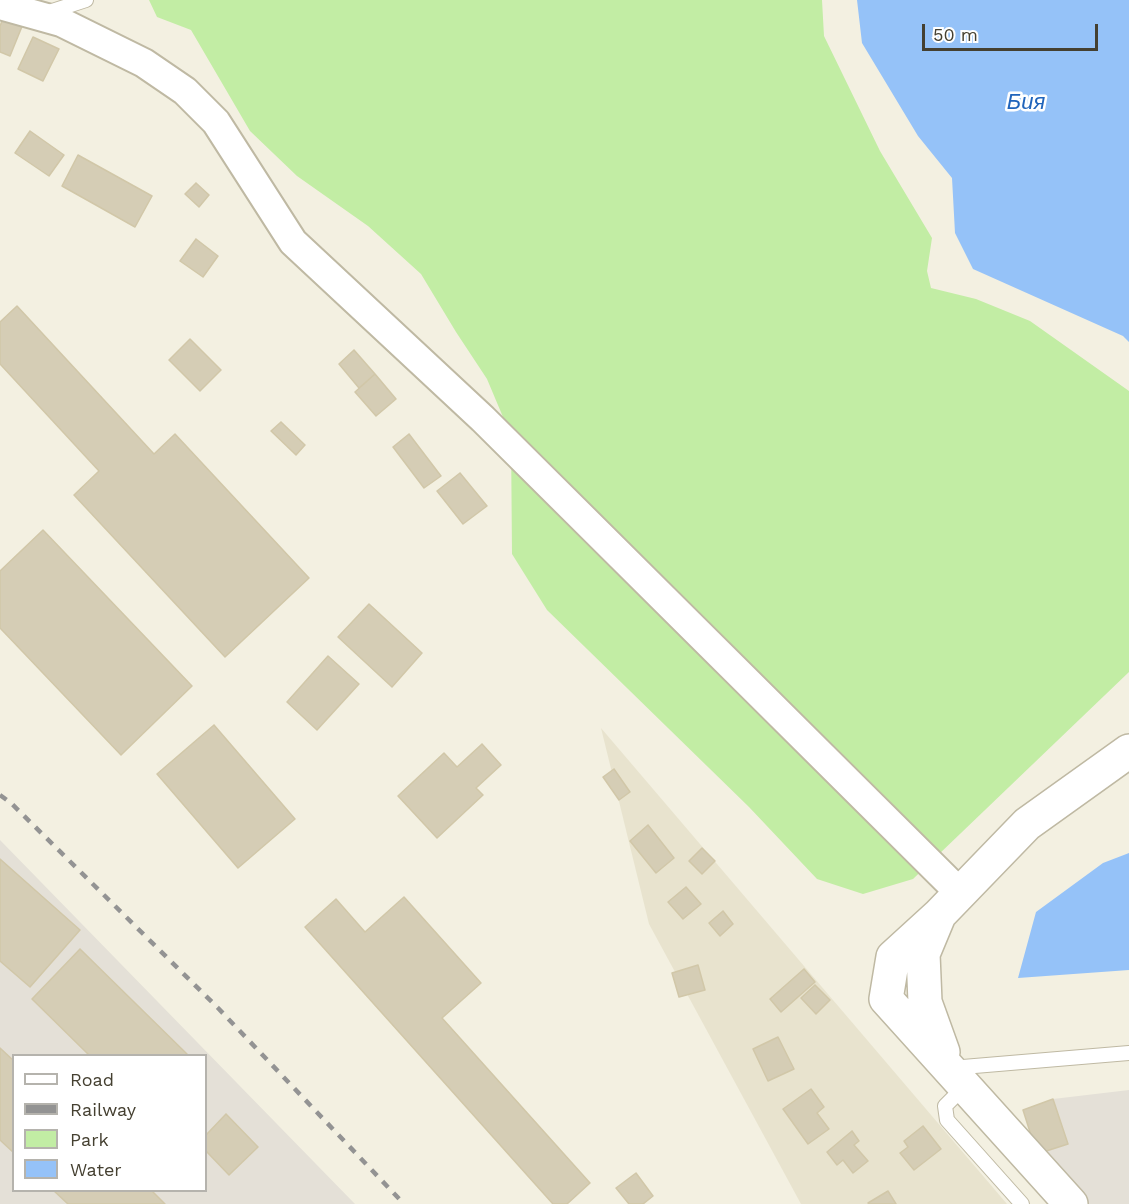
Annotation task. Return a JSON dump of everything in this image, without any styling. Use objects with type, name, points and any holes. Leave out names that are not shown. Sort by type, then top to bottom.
[{"type":"street","points":[[0,5],[61,22],[144,63],[185,91],[216,122],[293,242],[483,419],[949,904]]},
{"type":"street","points":[[1071,1204],[957,1077],[925,1002],[923,954],[949,904],[1027,824],[1129,751]]},
{"type":"lane","points":[[38,16],[86,0]]},
{"type":"lane","points":[[1022,1204],[947,1120],[945,1106],[957,1077],[1129,1053]]},
{"type":"shaded area","points":[[601,728],[1007,1204],[801,1204],[649,924]]},
{"type":"shaded area","points":[[0,840],[355,1204],[0,1204]]},
{"type":"shaded area","points":[[1129,1090],[1129,1204],[1086,1204],[1037,1154],[1023,1110],[1053,1099]]},
{"type":"green space","points":[[149,0],[822,0],[824,36],[880,151],[932,238],[927,271],[931,288],[976,299],[1030,321],[1129,391],[1129,672],[913,879],[863,894],[817,879],[749,807],[547,610],[512,554],[511,436],[487,379],[421,274],[368,226],[297,176],[250,131],[191,30],[157,17]]},
{"type":"water","name":"Бия","points":[[857,0],[1129,0],[1129,342],[1123,336],[973,269],[955,233],[952,178],[918,136],[862,43]]},
{"type":"water","points":[[1129,853],[1129,970],[1018,978],[1036,912],[1103,863]]},
{"type":"building","points":[[4,16],[23,24],[10,56],[0,52],[0,26]]},
{"type":"building","points":[[33,37],[59,49],[43,81],[18,69]]},
{"type":"building","points":[[30,131],[64,155],[49,176],[15,153]]},
{"type":"building","points":[[78,155],[152,196],[135,227],[62,186]]},
{"type":"building","points":[[196,183],[209,195],[199,207],[185,194]]},
{"type":"building","points":[[196,239],[218,256],[203,277],[180,261]]},
{"type":"building","points":[[17,306],[154,454],[175,434],[309,578],[225,657],[74,495],[99,471],[0,364],[0,322]]},
{"type":"building","points":[[190,339],[221,370],[200,391],[169,360]]},
{"type":"building","points":[[354,350],[375,374],[359,388],[339,364]]},
{"type":"building","points":[[375,374],[396,399],[376,416],[355,392]]},
{"type":"building","points":[[281,422],[305,445],[296,455],[271,431]]},
{"type":"building","points":[[409,434],[441,476],[424,488],[393,447]]},
{"type":"building","points":[[460,473],[487,506],[463,524],[437,491]]},
{"type":"building","points":[[43,530],[192,686],[121,755],[0,628],[0,571]]},
{"type":"building","points":[[369,604],[422,653],[392,687],[338,637]]},
{"type":"building","points":[[328,656],[359,684],[317,730],[287,702]]},
{"type":"building","points":[[214,725],[295,819],[238,868],[157,774]]},
{"type":"building","points":[[482,744],[501,765],[476,788],[483,795],[437,838],[398,796],[444,753],[457,767]]},
{"type":"building","points":[[614,769],[630,792],[619,800],[603,777]]},
{"type":"building","points":[[648,825],[674,858],[656,873],[630,841]]},
{"type":"building","points":[[702,848],[715,861],[702,874],[689,861]]},
{"type":"building","points":[[0,859],[80,930],[30,987],[0,961]]},
{"type":"building","points":[[686,887],[701,904],[683,919],[668,902]]},
{"type":"building","points":[[404,897],[481,983],[442,1018],[590,1183],[567,1204],[553,1204],[305,927],[336,899],[365,932]]},
{"type":"building","points":[[723,911],[733,924],[720,936],[709,923]]},
{"type":"building","points":[[80,949],[187,1054],[88,1054],[32,999]]},
{"type":"building","points":[[698,965],[705,990],[679,997],[672,973]]},
{"type":"building","points":[[804,969],[815,982],[781,1012],[770,999]]},
{"type":"building","points":[[815,985],[830,1000],[816,1014],[801,998]]},
{"type":"building","points":[[778,1037],[794,1069],[768,1081],[753,1049]]},
{"type":"building","points":[[0,1048],[12,1059],[12,1151],[0,1140]]},
{"type":"building","points":[[811,1089],[824,1107],[817,1113],[829,1129],[808,1144],[783,1109]]},
{"type":"building","points":[[1053,1099],[1068,1144],[1037,1154],[1023,1110]]},
{"type":"building","points":[[226,1114],[258,1147],[229,1175],[207,1152],[207,1134]]},
{"type":"building","points":[[923,1126],[941,1149],[914,1170],[900,1153],[908,1147],[904,1141]]},
{"type":"building","points":[[852,1131],[859,1141],[854,1145],[868,1161],[853,1173],[843,1160],[837,1165],[827,1152]]},
{"type":"building","points":[[636,1173],[653,1196],[643,1204],[629,1204],[616,1188]]},
{"type":"building","points":[[888,1191],[896,1204],[868,1203]]},
{"type":"building","points":[[55,1192],[153,1192],[165,1204],[68,1204]]},
{"type":"railway","points":[[0,795],[11,803],[218,1008],[404,1204]]}]
